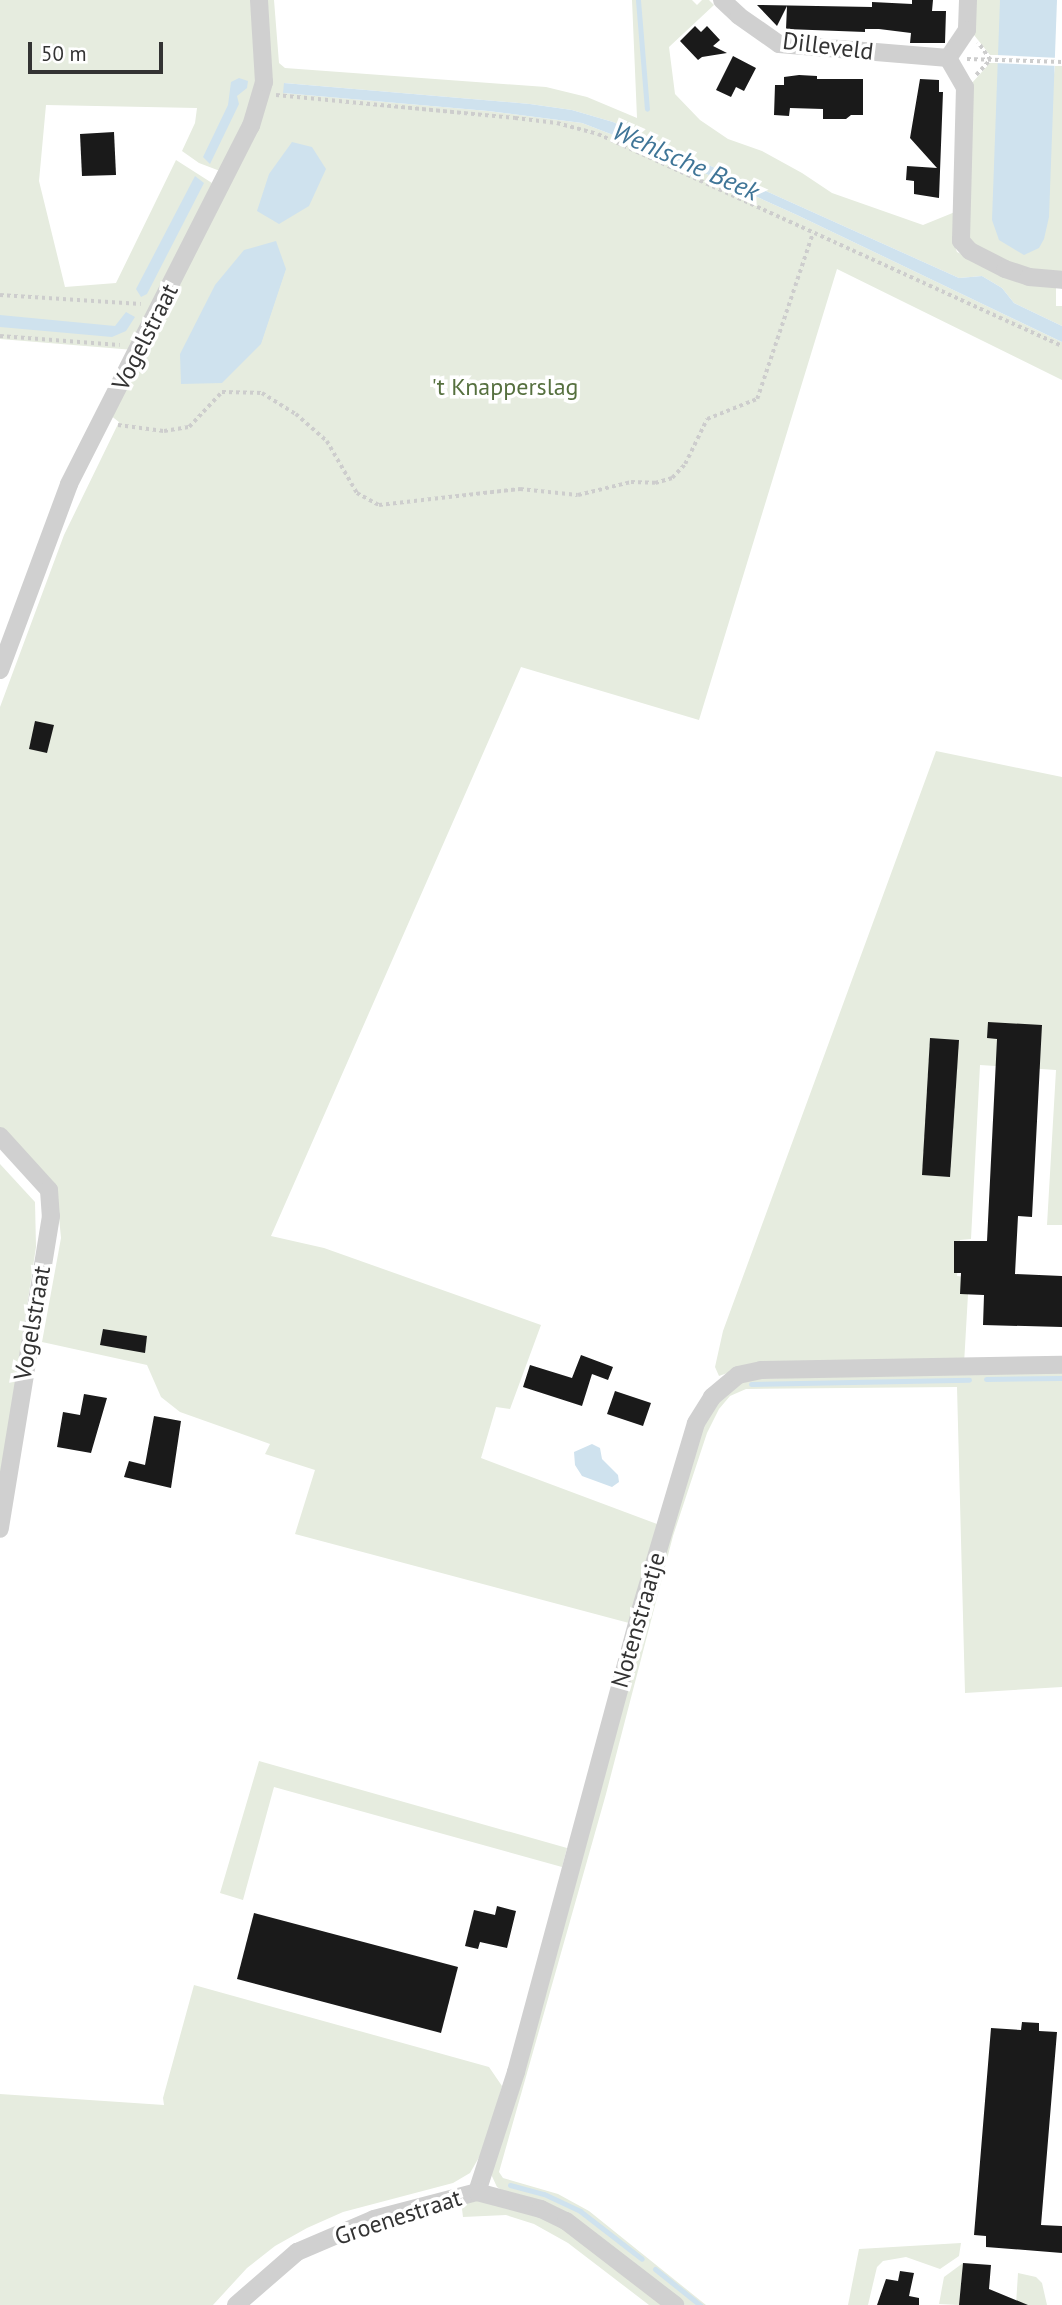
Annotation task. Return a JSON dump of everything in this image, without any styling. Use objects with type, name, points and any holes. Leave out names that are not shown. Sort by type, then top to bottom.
[{"type":"street","name":"Vogelstraat","points":[[0,670],[69,484],[251,126],[262,92],[259,0]]},
{"type":"street","name":"Dilleveld","points":[[722,0],[738,16],[779,44],[948,58]]},
{"type":"street","points":[[968,0],[967,30],[948,58],[965,87],[961,241],[970,251],[1005,270],[1029,277],[1062,280]]},
{"type":"street","name":"Vogelstraat","points":[[0,1136],[49,1190],[51,1216],[0,1529]]},
{"type":"street","name":"Notenstraatje","points":[[477,2192],[516,2072],[640,1611],[696,1423],[712,1397],[738,1375],[761,1370],[1062,1365]]},
{"type":"street","name":"Groenestraat","points":[[236,2305],[297,2252],[374,2219],[477,2192],[513,2200],[566,2221],[675,2305]]},
{"type":"path","points":[[965,87],[990,60],[967,30]]},
{"type":"path","points":[[993,60],[1061,62]]},
{"type":"path","points":[[262,92],[557,123],[597,134],[1062,346]]},
{"type":"path","points":[[102,422],[164,431],[189,427],[222,392],[262,393],[296,414],[327,440],[356,493],[379,505],[520,489],[578,495],[631,482],[655,483],[672,478],[685,464],[707,419],[757,399],[813,233]]},
{"type":"path","points":[[0,295],[100,304],[129,301],[158,312]]},
{"type":"path","points":[[0,336],[124,345],[145,337]]},
{"type":"green space","points":[[0,0],[255,0],[256,101],[220,171],[199,163],[182,151],[195,123],[197,108],[46,105],[39,181],[65,287],[116,283],[176,160],[212,183],[134,350],[0,339]]},
{"type":"green space","name":"'t Knapperslag","points":[[263,0],[274,0],[279,63],[285,68],[546,87],[587,97],[637,118],[632,0],[692,0],[697,5],[702,0],[709,0],[714,5],[669,47],[675,94],[700,120],[728,139],[762,151],[832,193],[923,225],[955,212],[954,243],[957,252],[999,272],[1056,285],[1056,306],[1062,306],[1062,326],[1014,303],[1002,288],[982,276],[959,278],[613,122],[572,110],[284,83],[284,93],[488,111],[582,123],[660,153],[797,215],[1062,342],[1062,380],[837,269],[699,720],[521,667],[271,1236],[324,1248],[541,1325],[510,1409],[496,1407],[481,1458],[657,1524],[629,1623],[295,1534],[315,1470],[265,1454],[270,1444],[180,1412],[161,1397],[147,1365],[42,1342],[61,1238],[57,1196],[0,1133],[0,707],[64,535],[119,422],[110,415],[257,123]]},
{"type":"green space","points":[[975,0],[1005,0],[1000,55],[990,55],[974,35]]},
{"type":"green space","points":[[990,63],[999,63],[998,75],[1042,175],[1055,66],[1062,66],[1062,272],[1026,270],[971,244],[967,233],[971,84]]},
{"type":"green space","points":[[936,751],[1062,777],[1062,1225],[1047,1225],[1056,1070],[980,1065],[971,1239],[960,1240],[957,1276],[969,1277],[964,1364],[733,1371],[719,1376],[715,1367],[723,1331]]},
{"type":"green space","points":[[0,1164],[35,1202],[36,1247],[0,1483]]},
{"type":"green space","points":[[1062,1370],[1062,1687],[965,1693],[957,1387],[746,1389],[730,1396],[719,1409],[707,1433],[673,1536],[606,1794],[499,2172],[503,2178],[558,2194],[589,2211],[706,2305],[685,2305],[497,2187],[490,2172],[698,1433],[712,1409],[736,1384],[751,1379]]},
{"type":"green space","points":[[259,1761],[567,1848],[562,1867],[274,1787],[243,1900],[220,1893]]},
{"type":"green space","points":[[194,1985],[489,2067],[502,2086],[485,2147],[470,2173],[453,2183],[343,2212],[307,2228],[275,2246],[247,2268],[213,2305],[0,2305],[0,2094],[164,2105],[163,2098]]},
{"type":"green space","points":[[475,2199],[557,2221],[669,2305],[649,2305],[568,2243],[534,2224],[506,2215],[463,2217],[461,2201]]},
{"type":"green space","points":[[961,2243],[959,2256],[940,2269],[906,2257],[883,2261],[877,2267],[868,2305],[848,2305],[859,2249]]},
{"type":"green space","points":[[963,2263],[959,2305],[939,2304],[944,2277]]},
{"type":"green space","points":[[1018,2273],[1036,2277],[1042,2283],[1047,2305],[1016,2305]]},
{"type":"water","points":[[1000,0],[1057,0],[1049,217],[1039,248],[1024,255],[999,240],[992,220]]},
{"type":"water","points":[[239,78],[248,81],[247,88],[237,96],[239,104],[210,164],[203,157],[228,105],[231,82]]},
{"type":"water","name":"Wehlsche Beek","points":[[284,83],[530,104],[572,110],[613,122],[959,278],[982,276],[1002,288],[1014,303],[1062,326],[1062,342],[797,215],[660,153],[582,123],[488,111],[283,93]]},
{"type":"water","points":[[292,142],[312,147],[326,169],[309,206],[279,224],[257,211],[269,174]]},
{"type":"water","points":[[195,176],[204,183],[147,294],[141,297],[136,289]]},
{"type":"water","points":[[276,241],[286,269],[261,344],[222,383],[181,384],[180,354],[215,285],[244,250]]},
{"type":"water","points":[[126,312],[135,317],[126,331],[112,337],[0,327],[0,315],[115,326]]},
{"type":"water","points":[[592,1444],[600,1448],[602,1459],[618,1475],[619,1482],[612,1487],[582,1476],[575,1465],[574,1452]]},
{"type":"pier","points":[[996,55],[1059,58],[1058,66],[995,63]]},
{"type":"building","points":[[912,0],[933,0],[932,11],[946,11],[945,43],[910,43],[911,33],[879,29],[865,29],[865,32],[786,29],[787,6],[777,26],[757,5],[872,7],[872,2],[912,4]]},
{"type":"building","points":[[695,26],[701,32],[707,26],[720,40],[713,46],[727,53],[698,60],[680,41]]},
{"type":"building","points":[[733,56],[756,68],[744,91],[736,87],[731,97],[716,90]]},
{"type":"building","points":[[817,76],[817,79],[863,79],[863,115],[851,115],[846,119],[823,119],[823,109],[790,108],[789,116],[774,115],[775,85],[784,85],[784,77]]},
{"type":"building","points":[[920,79],[939,80],[939,92],[943,92],[939,198],[914,194],[914,181],[906,180],[907,166],[937,168],[910,138]]},
{"type":"building","points":[[114,132],[116,175],[82,176],[80,134]]},
{"type":"building","points":[[35,721],[54,725],[47,753],[29,749]]},
{"type":"building","points":[[988,1022],[1042,1025],[1032,1217],[1018,1216],[1015,1274],[1062,1276],[1062,1327],[983,1325],[984,1295],[960,1294],[961,1273],[954,1273],[954,1241],[987,1241],[997,1039],[987,1038]]},
{"type":"building","points":[[930,1038],[959,1040],[950,1177],[922,1175]]},
{"type":"building","points":[[103,1329],[147,1336],[145,1353],[100,1345]]},
{"type":"building","points":[[581,1355],[613,1367],[608,1380],[592,1374],[582,1406],[523,1387],[530,1365],[572,1378]]},
{"type":"building","points":[[615,1391],[651,1403],[643,1426],[607,1414]]},
{"type":"building","points":[[84,1394],[107,1398],[91,1453],[57,1447],[63,1412],[80,1415]]},
{"type":"building","points":[[154,1416],[181,1421],[171,1488],[124,1477],[129,1461],[145,1465]]},
{"type":"building","points":[[497,1906],[516,1911],[507,1948],[480,1942],[478,1949],[465,1946],[474,1910],[495,1915]]},
{"type":"building","points":[[254,1913],[458,1967],[441,2033],[237,1979]]},
{"type":"building","points":[[1022,2022],[1039,2023],[1039,2031],[1057,2032],[1041,2225],[1062,2226],[1062,2253],[986,2247],[986,2236],[974,2235],[991,2028],[1021,2030]]},
{"type":"building","points":[[963,2263],[991,2265],[989,2289],[1028,2305],[959,2305]]},
{"type":"building","points":[[900,2271],[914,2273],[909,2296],[919,2298],[919,2305],[877,2305],[886,2279],[898,2281]]},
{"type":"waterway","points":[[638,0],[647,109]]},
{"type":"waterway","points":[[986,1379],[1062,1378]]},
{"type":"waterway","points":[[751,1384],[969,1380]]},
{"type":"waterway","points":[[510,2185],[544,2194],[580,2211],[642,2259]]},
{"type":"waterway","points":[[655,2269],[700,2305]]}]
